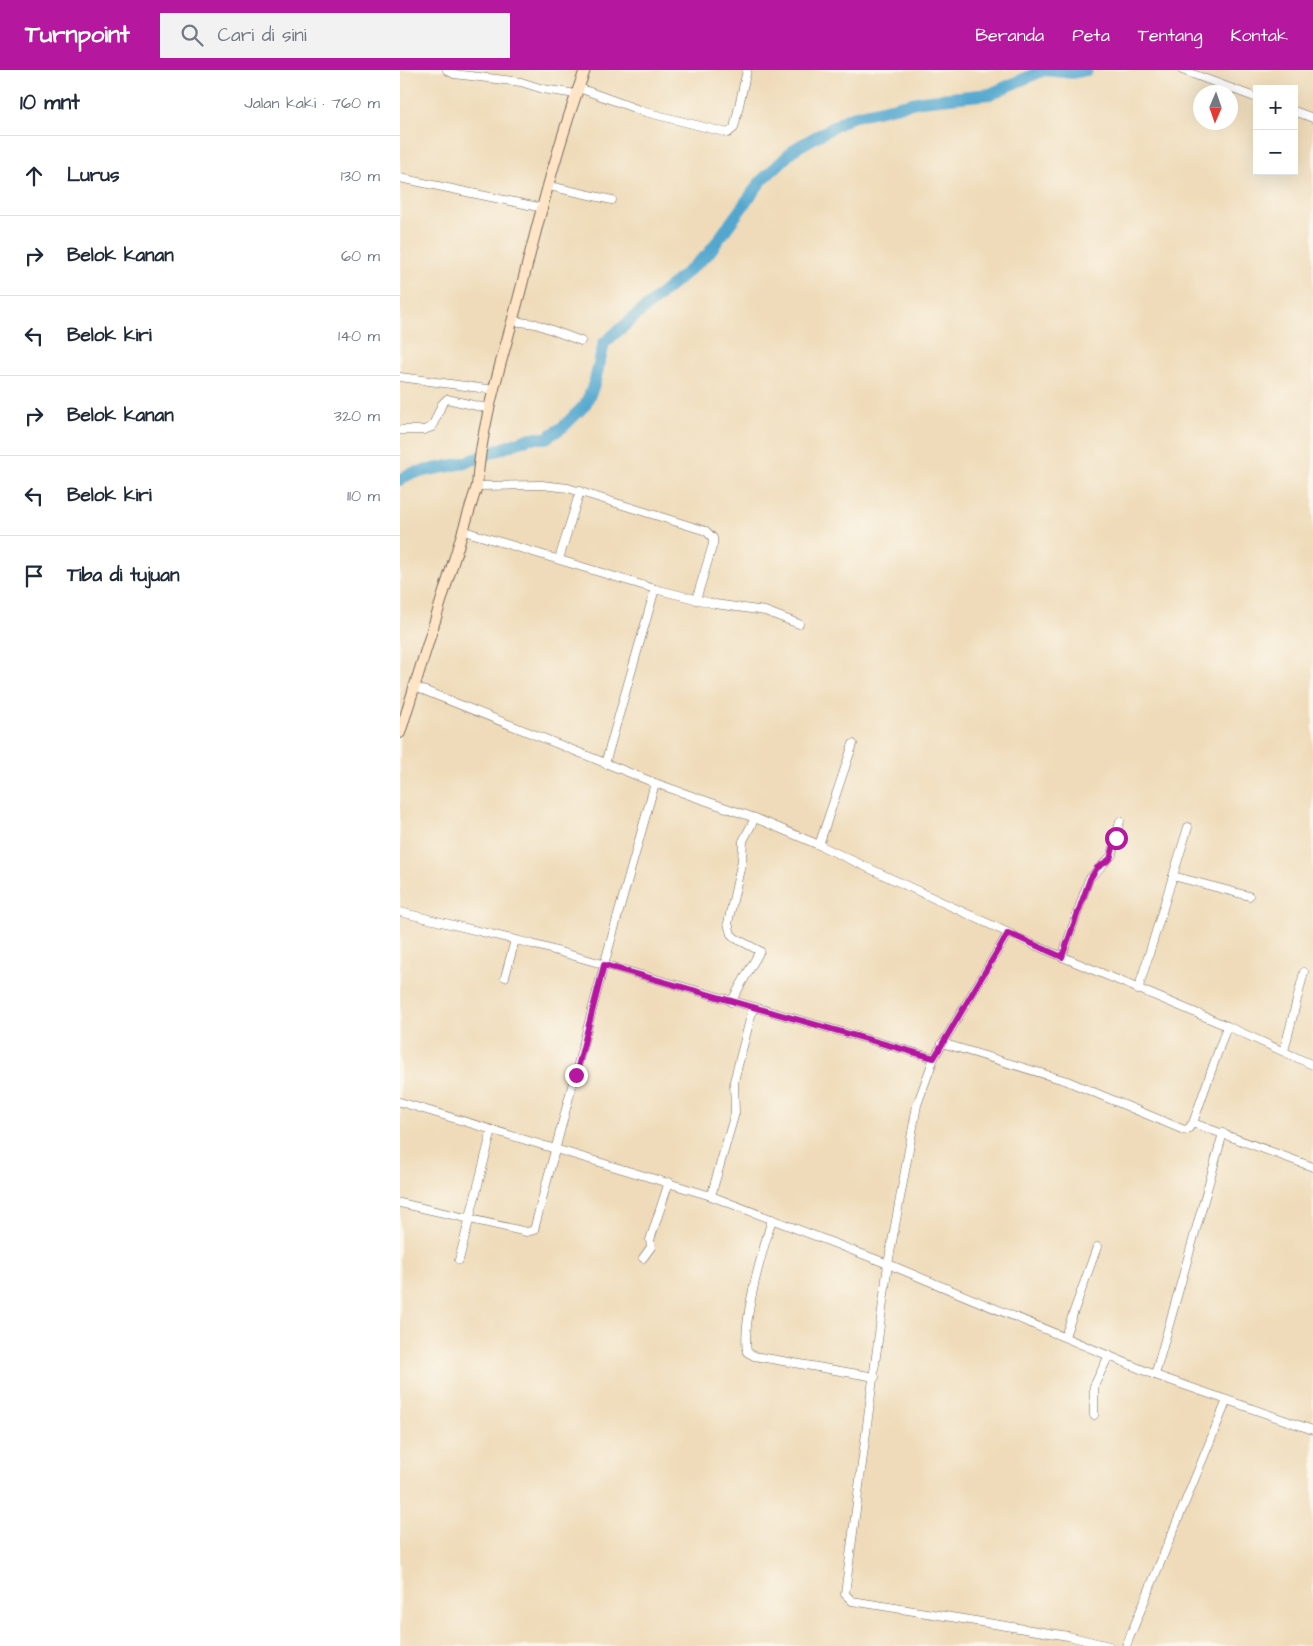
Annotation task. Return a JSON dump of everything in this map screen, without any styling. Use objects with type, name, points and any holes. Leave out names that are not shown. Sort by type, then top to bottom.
[{"type":"street","points":[[447,70],[454,74],[521,82],[543,89],[578,91],[645,112],[728,133],[734,128],[747,70]]},
{"type":"street","points":[[400,733],[403,709],[413,686],[477,486],[480,447],[494,390],[560,144],[586,70]]},
{"type":"street","points":[[1182,70],[1253,97]]},
{"type":"street","points":[[1298,112],[1313,118]]},
{"type":"street","points":[[400,178],[526,203],[542,208]]},
{"type":"street","points":[[549,186],[612,200]]},
{"type":"street","points":[[512,322],[536,324],[581,341]]},
{"type":"street","points":[[400,377],[494,390]]},
{"type":"street","points":[[400,430],[424,430],[432,427],[442,404],[447,399],[490,409]]},
{"type":"street","points":[[477,486],[542,485],[580,490],[711,534],[712,544],[696,600]]},
{"type":"street","points":[[559,559],[580,490]]},
{"type":"street","points":[[464,531],[655,589],[696,600],[759,609],[798,624]]},
{"type":"street","points":[[605,764],[655,589]]},
{"type":"street","points":[[413,686],[655,784],[754,818],[819,844],[1008,933],[1138,990],[1227,1026],[1313,1065]]},
{"type":"street","points":[[819,844],[853,744]]},
{"type":"street","points":[[400,1203],[527,1232],[534,1230],[604,965],[655,784]]},
{"type":"street","points":[[731,1002],[760,951],[730,934],[728,923],[742,860],[744,841],[754,818]]},
{"type":"street","points":[[1062,957],[1090,879],[1112,855],[1120,821]]},
{"type":"street","points":[[1138,990],[1188,827]]},
{"type":"street","points":[[1173,876],[1249,896]]},
{"type":"street","points":[[400,912],[515,940],[934,1058]]},
{"type":"street","points":[[1008,933],[934,1058],[917,1105],[888,1264],[875,1377],[845,1591],[848,1599],[1068,1636],[1108,1646]]},
{"type":"street","points":[[505,977],[515,940]]},
{"type":"street","points":[[1284,1051],[1304,972]]},
{"type":"street","points":[[710,1196],[735,1113],[734,1081],[753,1008]]},
{"type":"street","points":[[942,1043],[1067,1081],[1180,1129],[1188,1129],[1194,1123],[1227,1026]]},
{"type":"street","points":[[400,1102],[557,1148],[710,1196],[888,1264],[1065,1336],[1154,1376],[1313,1430]]},
{"type":"street","points":[[1194,1123],[1313,1167]]},
{"type":"street","points":[[459,1260],[492,1130]]},
{"type":"street","points":[[1154,1376],[1223,1133]]},
{"type":"street","points":[[643,1258],[651,1247],[650,1240],[669,1182]]},
{"type":"street","points":[[772,1219],[748,1323],[747,1352],[754,1356],[875,1377]]},
{"type":"street","points":[[1065,1336],[1097,1247]]},
{"type":"street","points":[[1094,1415],[1094,1386],[1109,1355]]},
{"type":"street","points":[[1126,1646],[1227,1400]]},
{"type":"waterway","points":[[1044,70],[1073,73],[1087,70]]},
{"type":"waterway","points":[[400,480],[409,474],[464,463],[530,438],[546,438],[563,427],[585,405],[594,385],[604,343],[708,254],[761,181],[796,148],[851,117],[921,101],[990,94],[1044,70]]},
{"type":"route","points":[[576,1075],[604,965],[701,994],[934,1058],[1008,933],[1062,957],[1090,879],[1097,868],[1110,859],[1116,838]]}]
